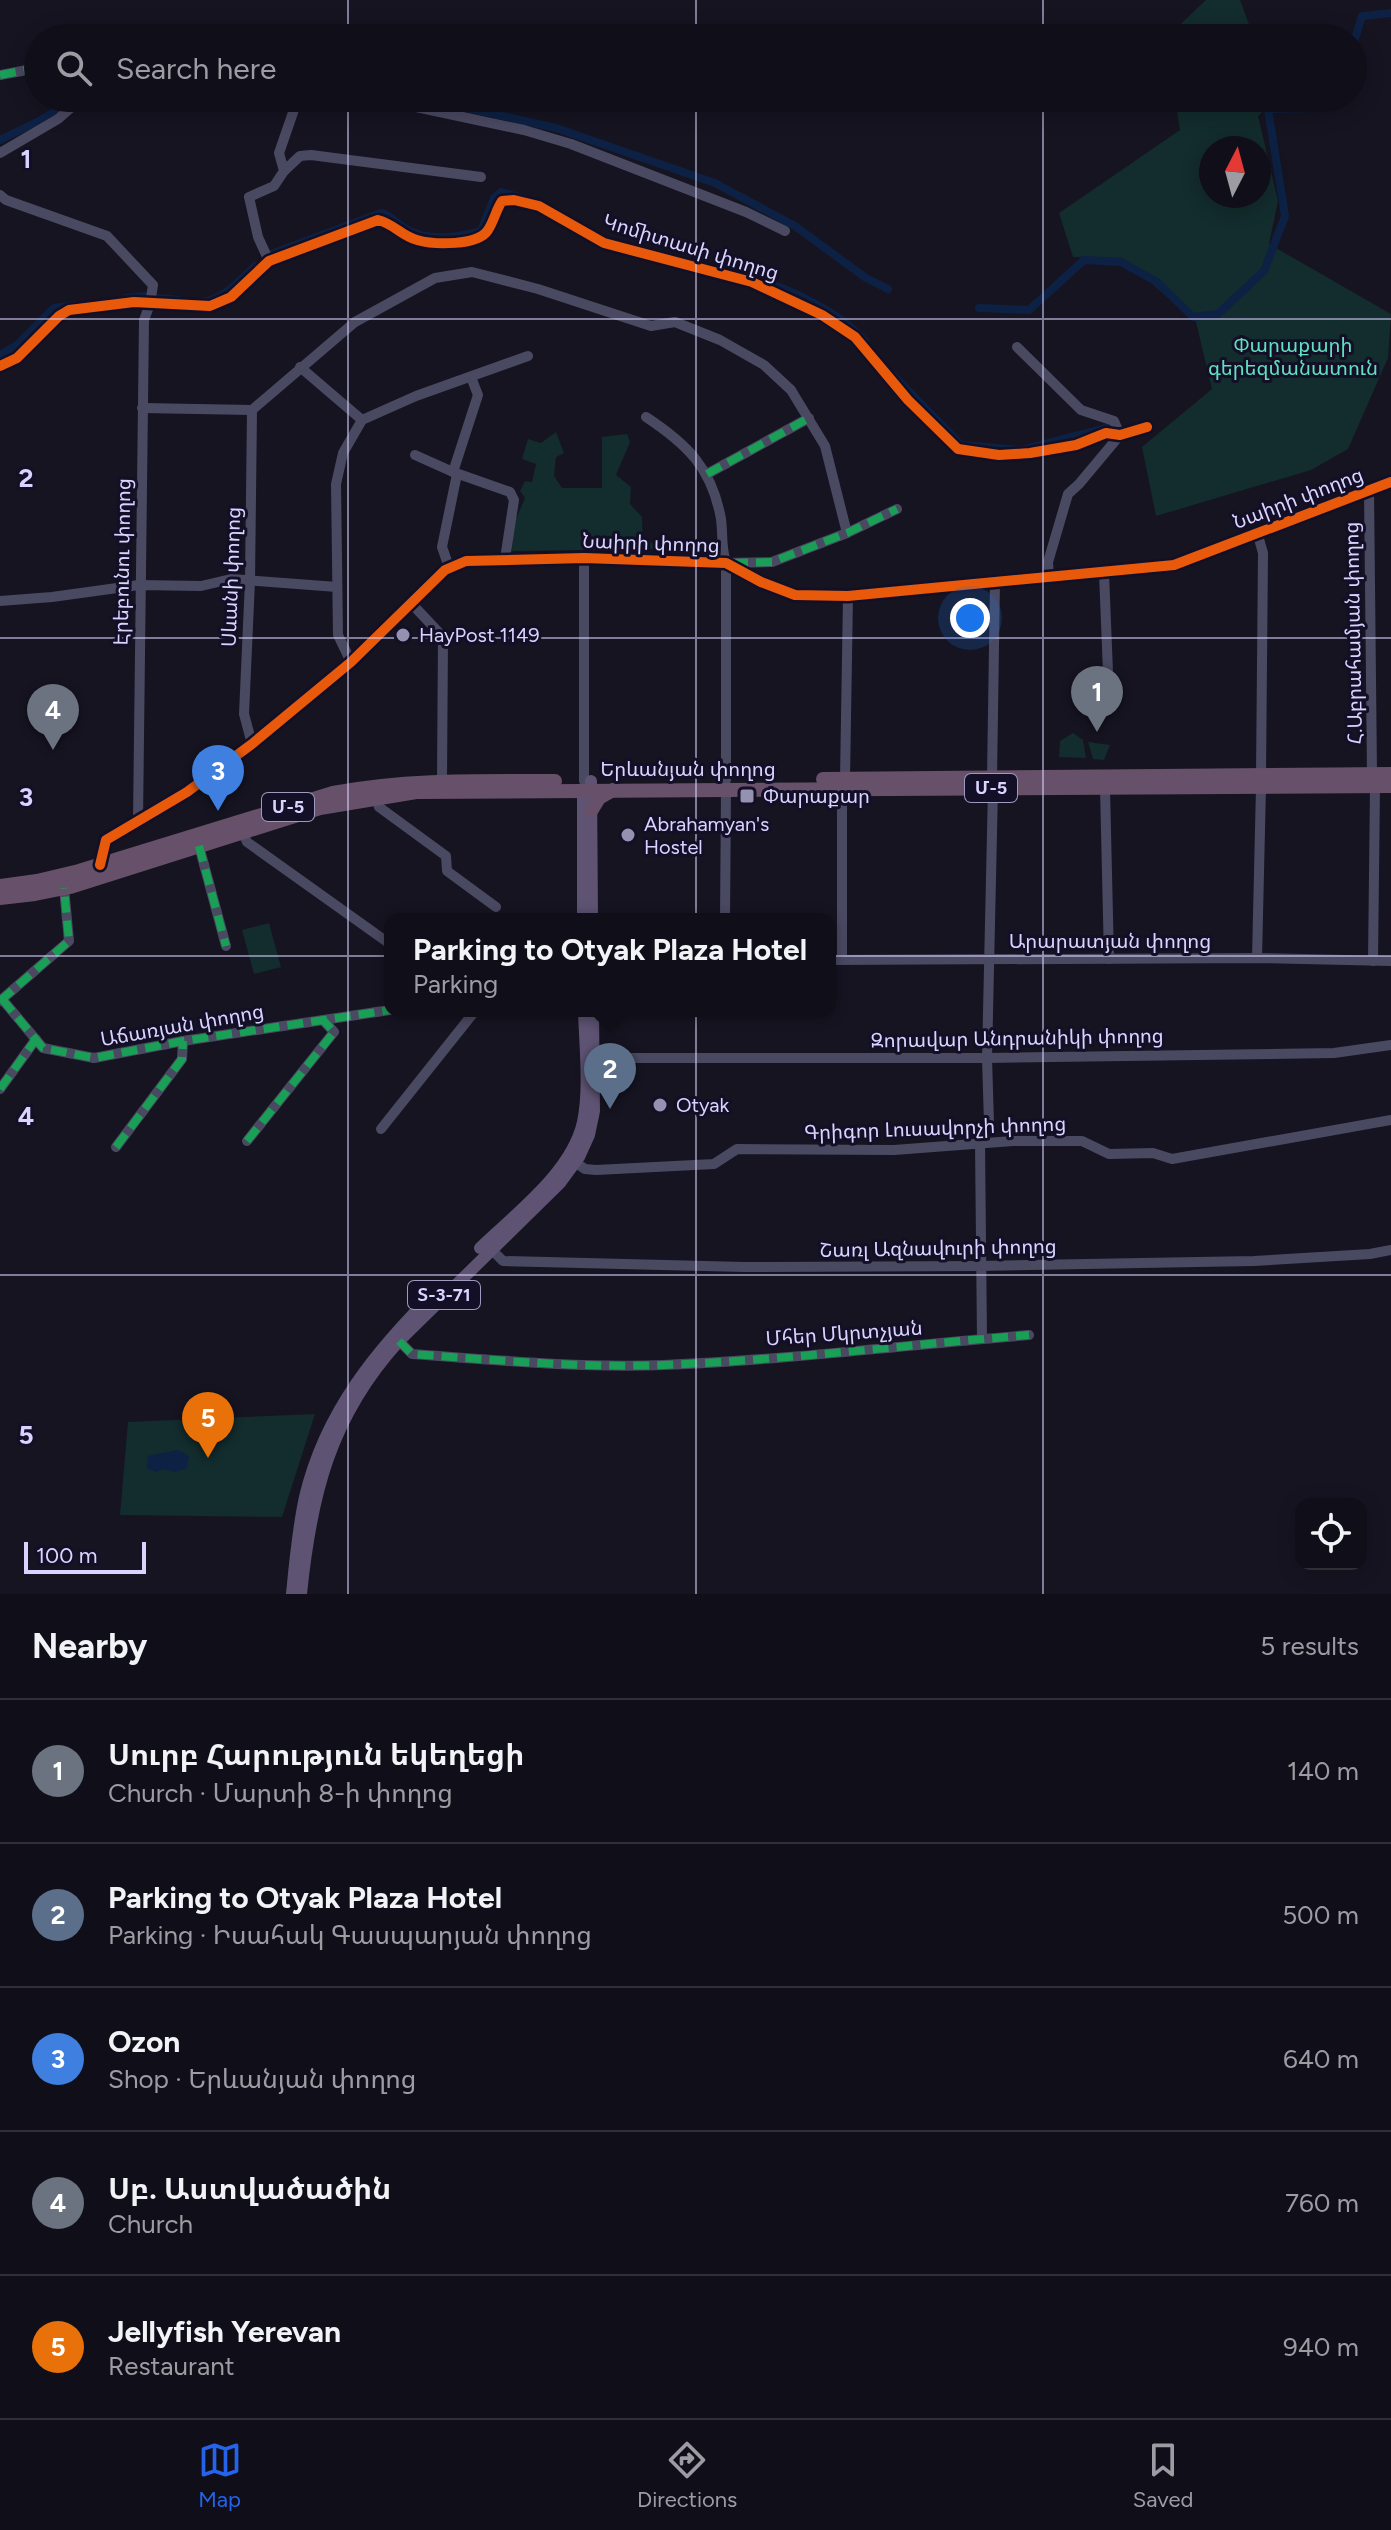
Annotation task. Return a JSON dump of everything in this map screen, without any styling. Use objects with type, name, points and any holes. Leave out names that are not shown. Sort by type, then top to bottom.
[{"type":"highway","name":"Երևանյան փողոց","points":[[0,886],[37,881],[100,865],[333,793],[399,782],[844,784],[1261,781],[1374,780],[1391,774]]},
{"type":"highway","name":"Երևանյան փողոց","points":[[1374,780],[1391,786]]},
{"type":"highway","name":"Երևանյան փողոց","points":[[992,783],[1105,788],[1261,781]]},
{"type":"highway","name":"Երևանյան փողոց","points":[[0,898],[64,888],[320,808],[376,797],[587,782],[615,790],[726,784]]},
{"type":"highway","points":[[591,811],[599,798],[615,790]]},
{"type":"main road","points":[[587,782],[591,811],[592,913]]},
{"type":"main road","points":[[583,913],[587,782]]},
{"type":"main road","name":"Տ-3-71","points":[[292,1594],[308,1485],[325,1437],[354,1385],[390,1337],[548,1181],[571,1152],[581,1130],[585,1107],[584,1017]]},
{"type":"main road","name":"Տ-3-71","points":[[301,1594],[310,1520],[325,1460],[353,1403],[399,1341],[555,1189],[576,1163],[593,1119],[593,1017]]},
{"type":"street","points":[[0,75],[24,70]]},
{"type":"street","points":[[0,153],[66,112]]},
{"type":"street","points":[[284,171],[279,153],[293,112]]},
{"type":"street","points":[[440,112],[524,130],[571,144],[746,212],[785,231]]},
{"type":"street","points":[[269,261],[258,237],[249,197],[274,186],[300,156],[481,177]]},
{"type":"street","points":[[0,195],[6,200],[107,236],[153,285],[150,304]]},
{"type":"street","name":"Կոմիտասի փողոց","points":[[0,366],[17,358],[69,310],[134,302],[210,306],[231,297],[269,261],[378,220],[391,223],[416,240],[456,243],[479,239],[488,231],[502,201],[514,200],[539,206],[604,243],[752,282],[822,315],[855,337],[908,400],[958,449],[999,455],[1030,453],[1076,445],[1106,433],[1120,435],[1147,427]]},
{"type":"street","points":[[142,408],[252,410],[355,322],[435,278],[472,272],[538,289],[651,326],[675,322],[720,340],[764,365],[791,390],[825,446],[847,533]]},
{"type":"street","name":"Էրեբունու փողոց","points":[[138,821],[144,320],[150,304]]},
{"type":"street","points":[[1017,347],[1081,410],[1114,421],[1120,435],[1068,494],[1048,562],[1049,576]]},
{"type":"street","points":[[351,662],[338,635],[336,484],[343,453],[362,420],[416,396],[528,356]]},
{"type":"street","points":[[300,367],[362,420]]},
{"type":"street","points":[[100,865],[104,842],[187,792],[252,744],[351,662],[449,567],[442,547],[455,473],[478,395],[471,377]]},
{"type":"street","name":"Սևանի փողոց","points":[[252,410],[250,581],[244,714],[252,744]]},
{"type":"street","points":[[646,417],[680,440],[707,474],[721,519],[726,563],[725,913]]},
{"type":"street","points":[[707,474],[809,418]]},
{"type":"street","points":[[415,455],[510,492],[514,500],[505,559]]},
{"type":"street","name":"Նաիրի փողոց","points":[[449,567],[466,561],[505,559],[584,558],[726,563],[761,582],[795,595],[848,596],[1104,573],[1174,565],[1391,482]]},
{"type":"street","name":"Հ.Աբրահամյան փողոց","points":[[1369,490],[1374,780],[1373,961]]},
{"type":"street","points":[[726,563],[772,562],[847,533],[897,509]]},
{"type":"street","points":[[1257,532],[1263,553],[1257,958]]},
{"type":"street","points":[[584,558],[587,782]]},
{"type":"street","points":[[1104,573],[1109,697]]},
{"type":"street","points":[[0,601],[139,585],[201,586],[231,579],[337,587]]},
{"type":"street","points":[[982,1339],[980,1143],[989,1123],[987,1058],[995,581]]},
{"type":"street","points":[[842,960],[848,596]]},
{"type":"street","points":[[412,604],[443,637],[442,781]]},
{"type":"street","points":[[1105,788],[1109,959]]},
{"type":"street","points":[[376,797],[379,807],[446,856],[447,871],[496,907]]},
{"type":"street","points":[[243,833],[247,842],[384,940]]},
{"type":"street","points":[[199,846],[226,946]]},
{"type":"street","points":[[1,1000],[69,941],[64,888]]},
{"type":"street","name":"Արարատյան փողոց","points":[[836,960],[1257,958],[1391,961]]},
{"type":"street","name":"Աճառյան փողոց","points":[[1,1000],[43,1048],[94,1058],[183,1041],[384,1011]]},
{"type":"street","points":[[381,1129],[470,1017]]},
{"type":"street","points":[[247,1141],[334,1032],[323,1020]]},
{"type":"street","points":[[0,1089],[36,1039]]},
{"type":"street","points":[[116,1147],[182,1059],[183,1041]]},
{"type":"street","name":"Զորավար Անդրանիկի փողոց","points":[[594,1058],[987,1058],[1334,1053],[1391,1045]]},
{"type":"street","name":"Գրիգոր Լուսավորչի փողոց","points":[[576,1163],[585,1169],[596,1170],[714,1164],[737,1149],[894,1150],[980,1143],[1082,1141],[1109,1154],[1153,1153],[1172,1159],[1391,1120]]},
{"type":"street","name":"Շառլ Ազնավուրի փողոց","points":[[491,1249],[503,1261],[744,1267],[1254,1261],[1391,1250]]},
{"type":"street","name":"Մհեր Մկրտչյան","points":[[399,1341],[412,1354],[555,1364],[662,1365],[902,1348],[1029,1335]]},
{"type":"green space","points":[[1206,0],[1240,0],[1249,24],[1181,24]]},
{"type":"green space","name":"Փարաքարի գերեզմանատուն","points":[[1177,112],[1262,112],[1258,116],[1263,136],[1199,136],[1199,208],[1271,208],[1271,171],[1278,201],[1269,244],[1391,314],[1388,358],[1348,449],[1311,470],[1156,516],[1142,447],[1212,389],[1196,322],[1122,258],[1073,257],[1059,213],[1180,130]]},
{"type":"green space","points":[[556,432],[564,453],[556,457],[554,476],[562,488],[602,488],[602,437],[627,434],[630,442],[616,475],[631,487],[630,504],[642,517],[643,542],[659,543],[660,549],[512,551],[513,526],[525,498],[520,491],[525,481],[532,482],[536,464],[522,459],[528,439],[541,443]]},
{"type":"green space","points":[[1073,733],[1083,740],[1086,758],[1059,757],[1060,741]]},
{"type":"green space","points":[[1088,742],[1110,745],[1104,760],[1093,759]]},
{"type":"green space","points":[[269,923],[281,967],[254,974],[242,930]]},
{"type":"green space","points":[[315,1414],[282,1517],[120,1515],[128,1422]]},
{"type":"water","points":[[178,1450],[189,1456],[187,1468],[175,1472],[163,1469],[155,1472],[147,1468],[148,1456]]},
{"type":"waterway","points":[[1360,24],[1362,16],[1391,13]]},
{"type":"waterway","points":[[0,140],[54,112]]},
{"type":"waterway","points":[[485,112],[556,128],[715,183],[795,226],[866,278],[888,289]]},
{"type":"waterway","points":[[979,308],[1029,310],[1084,260],[1121,262],[1157,282],[1193,317],[1218,314],[1264,271],[1285,216],[1268,112]]},
{"type":"waterway","points":[[271,254],[381,213],[412,232],[431,237],[481,231],[494,198],[501,192],[523,198]]},
{"type":"waterway","points":[[196,302],[205,302],[221,295],[255,266]]},
{"type":"waterway","points":[[753,278],[814,303],[842,320],[865,341]]},
{"type":"waterway","points":[[126,298],[145,296]]},
{"type":"waterway","points":[[158,298],[179,300]]},
{"type":"waterway","points":[[0,355],[17,345],[54,308],[76,305]]},
{"type":"waterway","points":[[894,376],[961,445],[1021,450],[1109,427]]},
{"type":"marked path","points":[[0,75],[24,70]]},
{"type":"marked path","points":[[707,474],[809,418]]},
{"type":"marked path","points":[[732,563],[772,562],[847,533],[897,509]]},
{"type":"marked path","points":[[199,846],[226,946]]},
{"type":"marked path","points":[[0,1001],[69,941],[64,888]]},
{"type":"marked path","points":[[2,999],[43,1048],[94,1058],[183,1041],[384,1011]]},
{"type":"marked path","points":[[247,1141],[334,1032],[323,1020]]},
{"type":"marked path","points":[[0,1089],[36,1039]]},
{"type":"marked path","points":[[116,1147],[182,1059],[183,1041]]},
{"type":"marked path","points":[[399,1341],[412,1354],[632,1366],[754,1360],[1029,1335]]},
{"type":"cycle path","points":[[0,366],[17,358],[69,310],[134,302],[210,306],[231,297],[269,261],[378,220],[417,240],[466,242],[488,230],[502,201],[514,200],[539,206],[604,243],[752,282],[822,315],[855,337],[908,400],[958,449],[999,455],[1030,453],[1076,445],[1106,433],[1120,435],[1147,427]]},
{"type":"cycle path","points":[[100,865],[106,840],[187,792],[252,744],[351,662],[445,570],[466,561],[584,558],[726,563],[761,582],[795,595],[848,596],[1174,565],[1391,482]]},
{"type":"place","name":"HayPost 1149","points":[[403,635]]},
{"type":"place","name":"Սուրբ Հարություն եկեղեցի","points":[[1097,732]]},
{"type":"place","name":"Սբ. Աստվածածին","points":[[53,750]]},
{"type":"place","name":"Փարաքար","points":[[747,796]]},
{"type":"place","name":"Ozon","points":[[218,811]]},
{"type":"place","name":"Abrahamyan's Hostel","points":[[628,835]]},
{"type":"place","name":"Otyak","points":[[660,1105]]},
{"type":"place","name":"Parking to Otyak Plaza Hotel","points":[[610,1109]]},
{"type":"place","name":"Jellyfish Yerevan","points":[[208,1458]]}]
